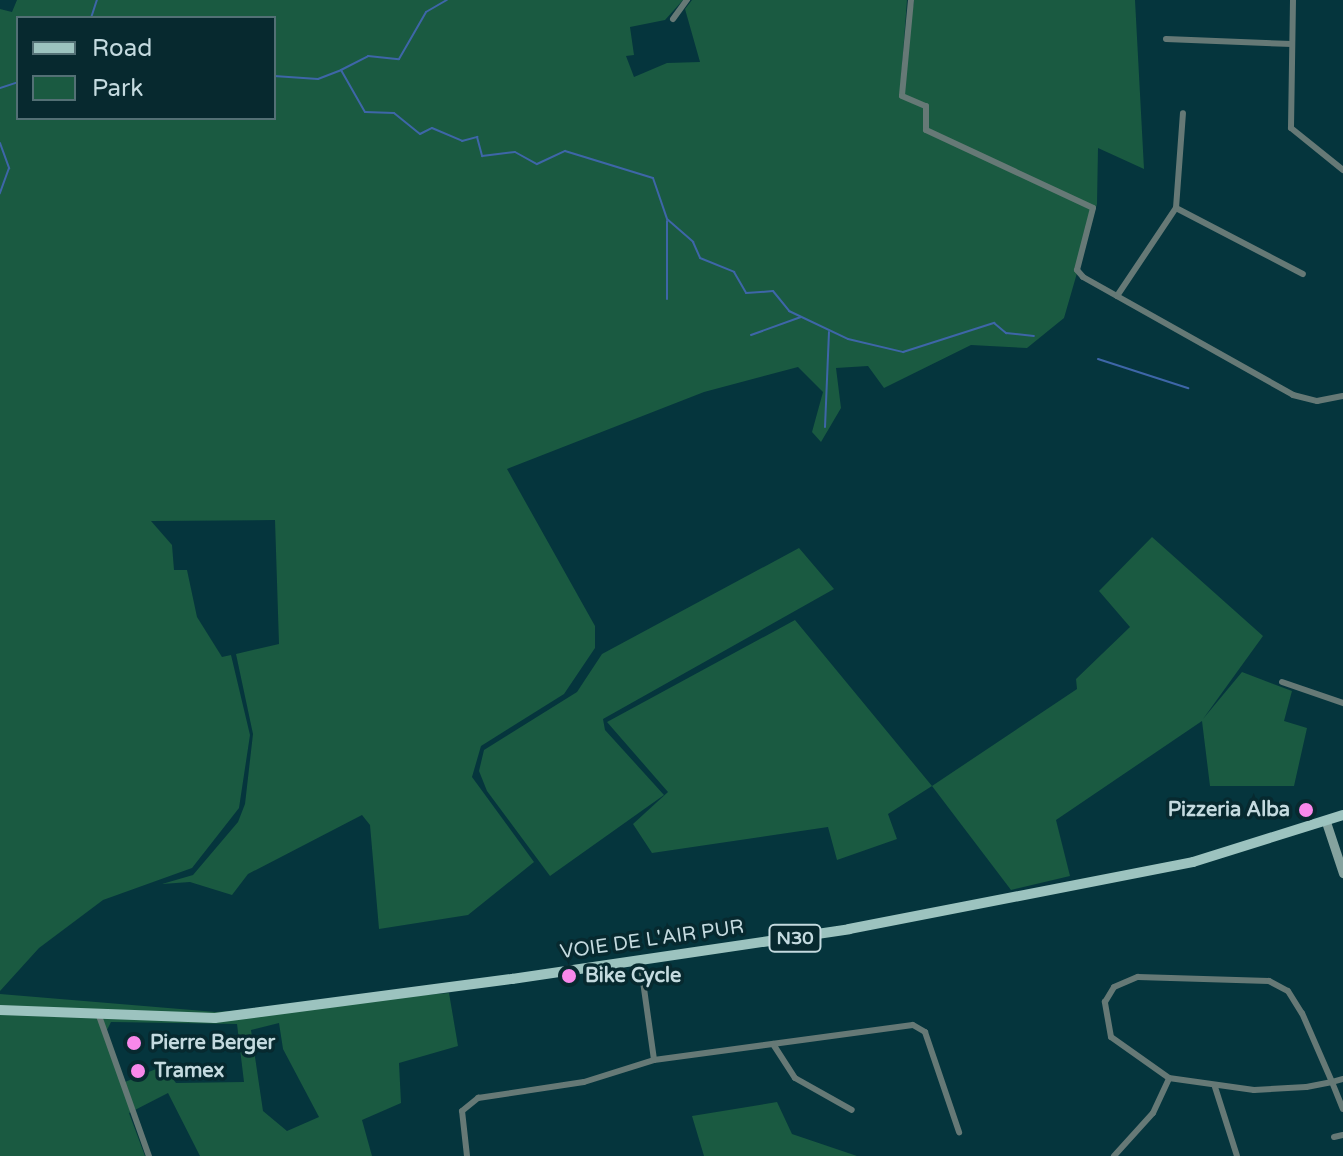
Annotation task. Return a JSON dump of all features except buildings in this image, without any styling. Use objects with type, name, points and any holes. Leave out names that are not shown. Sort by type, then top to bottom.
[{"type":"main road","name":"VOIE DE L'AIR PUR","points":[[98,1013],[228,1017],[849,929],[1193,862],[1343,815]]},
{"type":"main road","points":[[1326,822],[1343,873]]},
{"type":"main road","name":"N30","points":[[0,1010],[98,1013]]},
{"type":"street","points":[[673,19],[687,0]]},
{"type":"street","points":[[911,0],[902,96],[926,106],[926,130],[1093,208],[1077,270],[1083,277],[1293,395],[1317,401],[1343,396]]},
{"type":"street","points":[[1293,0],[1291,128],[1343,170]]},
{"type":"street","points":[[1166,39],[1292,44]]},
{"type":"street","points":[[1117,296],[1176,208],[1183,113]]},
{"type":"street","points":[[1176,208],[1303,274]]},
{"type":"street","points":[[1282,682],[1343,703]]},
{"type":"street","points":[[640,960],[654,1060]]},
{"type":"street","points":[[1343,1079],[1332,1082],[1282,1090],[1215,1087],[1169,1078],[1106,1029],[1105,1002],[1120,982],[1269,981],[1288,991],[1302,1013],[1332,1082],[1343,1109]]},
{"type":"street","points":[[98,1013],[149,1156]]},
{"type":"street","points":[[467,1156],[467,1103],[584,1082],[654,1060],[922,1027],[959,1132]]},
{"type":"street","points":[[773,1044],[795,1078],[852,1110]]},
{"type":"street","points":[[1114,1156],[1153,1113],[1169,1078]]},
{"type":"street","points":[[1215,1087],[1237,1156]]},
{"type":"street","points":[[1334,1137],[1343,1135]]},
{"type":"green space","points":[[17,0],[683,0],[665,20],[630,27],[634,55],[626,56],[634,77],[667,63],[700,62],[685,9],[692,0],[907,0],[900,94],[914,0],[1135,0],[1144,169],[1098,148],[1097,204],[1064,318],[1027,348],[971,345],[884,388],[868,366],[836,368],[841,408],[821,442],[812,432],[823,392],[798,367],[704,392],[507,469],[595,626],[595,648],[564,694],[481,746],[472,777],[534,862],[468,915],[379,929],[370,825],[362,815],[248,874],[232,895],[190,882],[162,884],[193,875],[238,822],[245,804],[253,734],[236,654],[279,644],[275,520],[151,521],[172,545],[174,570],[187,570],[197,617],[222,657],[231,655],[250,735],[239,808],[192,868],[103,900],[39,948],[0,991],[0,9],[12,12]]},
{"type":"green space","points":[[1152,537],[1263,636],[1203,719],[1242,672],[1292,691],[1284,721],[1307,728],[1294,786],[1210,786],[1202,721],[1056,820],[1070,876],[1011,890],[932,786],[1077,689],[1076,679],[1130,627],[1099,591]]},
{"type":"green space","points":[[799,548],[834,589],[603,719],[605,730],[664,795],[550,876],[487,791],[479,771],[484,750],[577,692],[602,654]]},
{"type":"green space","points":[[795,620],[932,786],[888,814],[897,839],[837,860],[828,827],[652,853],[633,824],[668,792],[607,722]]},
{"type":"green space","points":[[449,993],[458,1046],[399,1063],[401,1103],[362,1120],[372,1156],[200,1156],[168,1093],[129,1113],[145,1156],[0,1156],[0,994],[216,1012]],"holes":[[[111,1022],[237,1024],[244,1082],[176,1083],[163,1066],[125,1082],[106,1032]],[[279,1023],[283,1049],[319,1117],[287,1131],[263,1111],[251,1030]]]},
{"type":"green space","points":[[777,1102],[792,1134],[857,1156],[704,1156],[692,1116]]},
{"type":"waterway","points":[[92,16],[97,0]]},
{"type":"waterway","points":[[341,70],[368,56],[399,59],[426,12],[447,0]]},
{"type":"waterway","points":[[276,76],[318,79],[341,70],[365,112],[394,113],[420,134],[432,128],[462,141],[477,137],[482,156],[515,152],[537,164],[565,151],[653,178],[667,219],[693,242],[700,258],[734,272],[746,293],[773,291],[789,311],[848,339],[903,352],[994,323],[1006,333],[1034,336]]},
{"type":"waterway","points":[[0,88],[16,83]]},
{"type":"waterway","points":[[0,143],[9,168],[0,193]]},
{"type":"waterway","points":[[667,221],[667,299]]},
{"type":"waterway","points":[[751,335],[801,317]]},
{"type":"waterway","points":[[825,427],[829,332]]},
{"type":"waterway","points":[[1098,359],[1188,388]]},
{"type":"place","name":"Pizzeria Alba","points":[[1306,810]]},
{"type":"place","name":"Bike Cycle","points":[[569,976]]},
{"type":"place","name":"Pierre Berger","points":[[134,1043]]},
{"type":"place","name":"Tramex","points":[[138,1071]]}]
